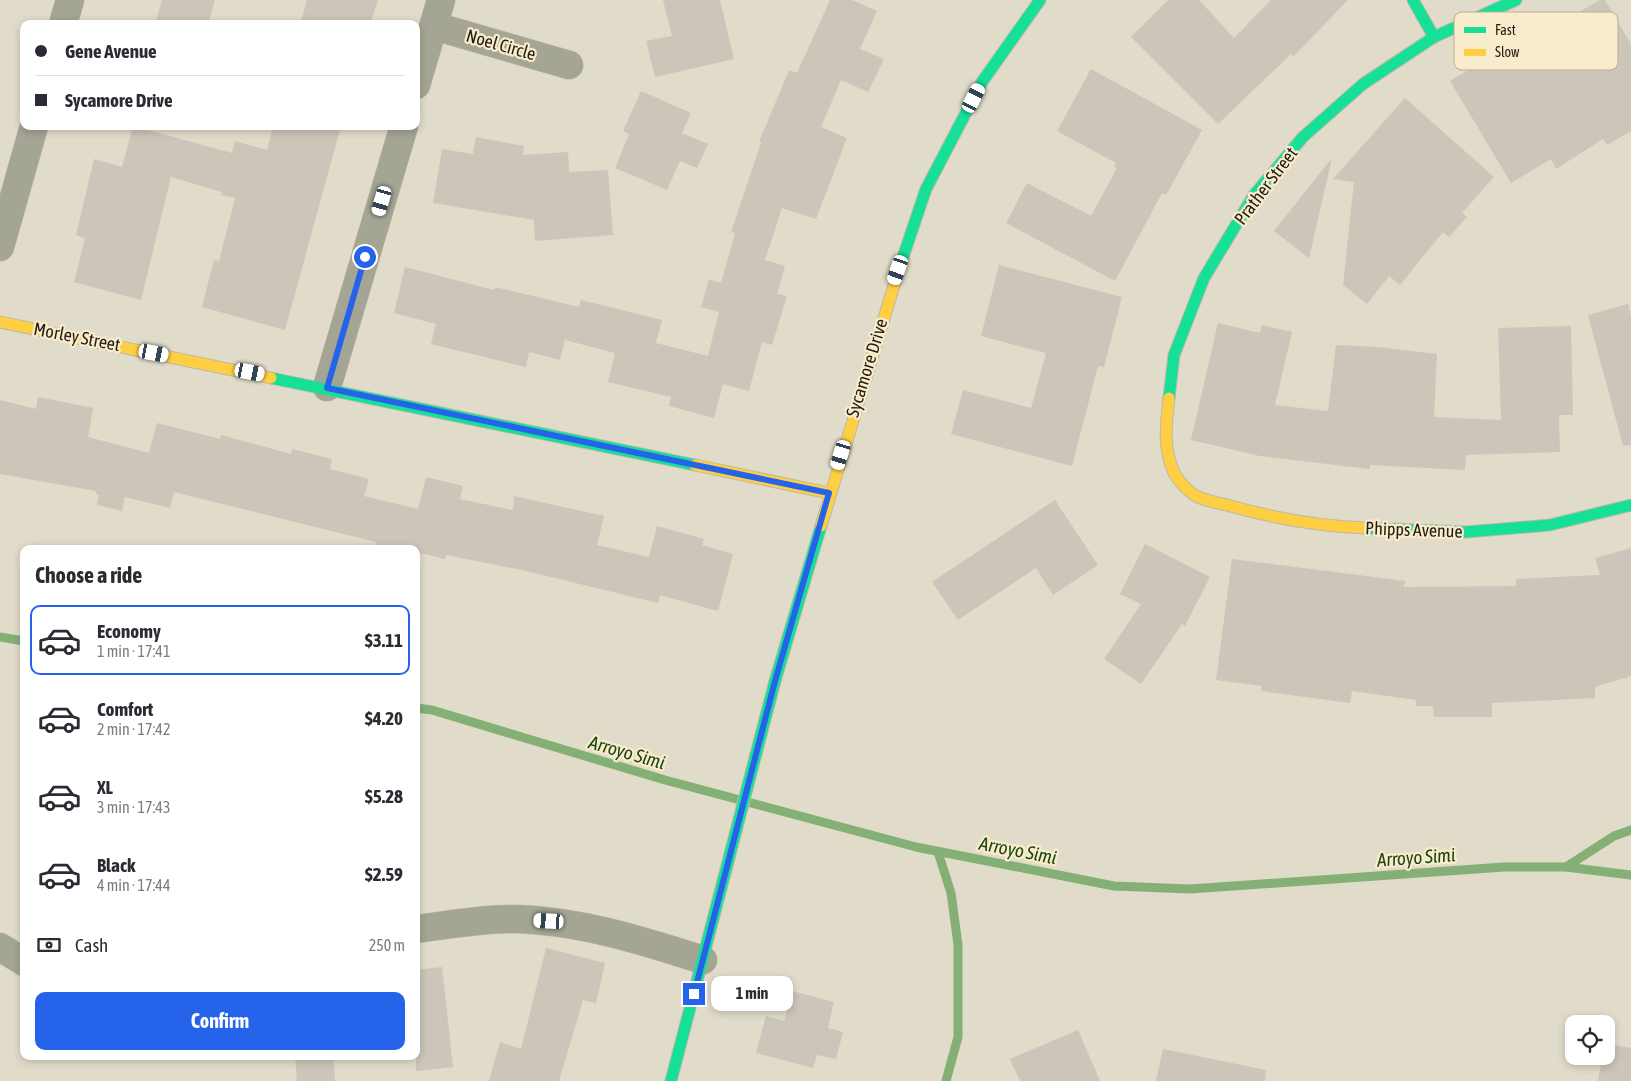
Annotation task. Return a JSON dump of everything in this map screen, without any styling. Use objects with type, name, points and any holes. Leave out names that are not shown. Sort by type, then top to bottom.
[{"type":"street","points":[[64,20],[70,0]]},
{"type":"street","points":[[420,72],[441,0]]},
{"type":"street","name":"Sycamore Drive","points":[[671,1081],[771,697],[829,493],[887,303],[926,189],[982,82],[1040,0]]},
{"type":"street","points":[[1413,0],[1434,37]]},
{"type":"street","name":"Prather Street","points":[[1486,12],[1516,0]]},
{"type":"street","name":"Noel Circle","points":[[434,26],[569,65]]},
{"type":"street","name":"Prather Street","points":[[1198,497],[1190,492],[1175,474],[1167,452],[1165,430],[1174,355],[1204,278],[1254,195],[1303,137],[1363,84],[1434,37],[1454,27]]},
{"type":"street","points":[[0,247],[33,130]]},
{"type":"street","points":[[327,388],[403,130]]},
{"type":"street","name":"Morley Street","points":[[0,322],[829,493]]},
{"type":"street","name":"Phipps Avenue","points":[[1198,497],[1291,520],[1353,527],[1466,532],[1550,525],[1631,504]]},
{"type":"street","points":[[420,928],[483,920],[549,921],[638,939],[703,960]]},
{"type":"street","points":[[0,947],[20,960]]},
{"type":"building","points":[[162,0],[215,0],[209,20],[156,20]]},
{"type":"building","points":[[307,0],[378,0],[371,20],[301,20]]},
{"type":"building","points":[[663,0],[720,0],[734,59],[655,77],[646,41],[672,36]]},
{"type":"building","points":[[830,0],[852,0],[877,11],[860,49],[884,59],[868,92],[841,80],[821,127],[847,138],[816,219],[782,208],[765,260],[785,266],[777,294],[787,296],[772,345],[762,342],[749,391],[723,384],[714,418],[669,406],[671,397],[608,382],[615,353],[565,340],[560,360],[529,352],[526,367],[431,344],[436,324],[394,313],[405,267],[494,290],[495,287],[579,307],[581,300],[662,320],[656,343],[708,356],[719,312],[701,307],[709,279],[721,283],[735,233],[731,232],[761,143],[759,142],[789,70],[797,73]]},
{"type":"building","points":[[1168,0],[1199,0],[1234,38],[1271,0],[1348,0],[1294,56],[1291,54],[1218,124],[1131,37]]},
{"type":"building","points":[[1600,0],[1605,0],[1612,12],[1579,12]]},
{"type":"building","points":[[1618,22],[1631,44],[1631,131],[1607,145],[1603,139],[1556,169],[1551,159],[1511,183],[1450,81],[1468,70],[1618,70]]},
{"type":"building","points":[[1091,69],[1202,130],[1166,195],[1162,193],[1115,281],[1006,223],[1027,183],[1091,216],[1117,168],[1114,166],[1116,163],[1057,131]]},
{"type":"building","points":[[641,91],[691,113],[682,133],[708,144],[697,168],[680,161],[667,190],[615,168],[629,134],[623,131]]},
{"type":"building","points":[[1405,98],[1494,177],[1462,213],[1467,217],[1449,237],[1443,232],[1400,285],[1389,276],[1367,304],[1343,285],[1354,182],[1333,179]]},
{"type":"building","points":[[132,130],[148,130],[232,153],[235,141],[267,150],[272,130],[340,130],[285,330],[202,307],[214,260],[219,261],[235,198],[221,195],[222,192],[171,177],[141,300],[74,282],[85,238],[76,235],[94,159],[122,167]]},
{"type":"building","points":[[476,137],[524,146],[523,155],[568,152],[569,172],[608,170],[613,235],[535,241],[534,220],[433,203],[442,149],[473,154]]},
{"type":"building","points":[[1332,158],[1309,258],[1274,231]]},
{"type":"building","points":[[999,265],[1122,297],[1104,367],[1098,366],[1072,466],[951,434],[963,390],[1031,408],[1046,353],[981,336]]},
{"type":"building","points":[[1628,304],[1631,317],[1631,445],[1623,446],[1588,315]]},
{"type":"building","points":[[1218,323],[1260,333],[1262,325],[1292,332],[1275,405],[1328,411],[1336,345],[1377,347],[1437,354],[1434,417],[1501,420],[1498,328],[1571,326],[1573,415],[1559,415],[1560,452],[1466,455],[1465,470],[1370,465],[1369,469],[1260,456],[1191,440]]},
{"type":"building","points":[[38,397],[93,408],[88,437],[149,453],[157,423],[220,439],[221,435],[291,454],[292,449],[332,459],[330,469],[369,479],[364,496],[418,509],[426,477],[463,486],[460,499],[513,510],[514,496],[604,516],[597,545],[649,557],[657,526],[704,539],[702,545],[733,554],[718,611],[660,595],[658,603],[522,570],[446,555],[445,559],[420,553],[420,545],[375,545],[376,542],[174,492],[170,508],[125,497],[122,511],[97,505],[99,495],[96,494],[96,491],[0,474],[0,400],[36,409]]},
{"type":"building","points":[[1055,500],[1098,565],[1053,595],[1036,568],[958,620],[932,582]]},
{"type":"building","points":[[1145,544],[1210,577],[1185,626],[1182,624],[1141,684],[1104,659],[1141,604],[1120,594]]},
{"type":"building","points":[[1631,548],[1631,676],[1595,687],[1595,698],[1492,703],[1492,717],[1434,717],[1433,706],[1416,706],[1416,700],[1352,691],[1350,703],[1261,691],[1262,686],[1216,680],[1232,559],[1405,581],[1404,587],[1516,586],[1516,579],[1600,575],[1595,558]]},
{"type":"building","points":[[546,948],[605,963],[596,1003],[583,1000],[559,1081],[489,1081],[500,1042],[521,1049]]},
{"type":"building","points":[[442,967],[453,1067],[416,1071],[416,1060],[420,1060],[420,970]]},
{"type":"building","points":[[792,991],[834,1002],[828,1028],[843,1032],[836,1059],[817,1055],[813,1068],[756,1053],[766,1016],[784,1021]]},
{"type":"building","points":[[1078,1030],[1100,1081],[1020,1081],[1010,1059]]},
{"type":"building","points":[[1615,1045],[1631,1048],[1631,1081],[1598,1081],[1601,1065],[1615,1065]]},
{"type":"building","points":[[1163,1049],[1266,1070],[1265,1081],[1156,1081]]},
{"type":"building","points":[[295,1060],[333,1060],[335,1081],[297,1081]]},
{"type":"waterway","name":"Arroyo Simi","points":[[0,637],[20,640]]},
{"type":"waterway","name":"Arroyo Simi","points":[[420,708],[432,710],[665,780],[916,847],[1114,886],[1190,889],[1504,867],[1566,867],[1631,875]]},
{"type":"waterway","points":[[1566,867],[1614,836],[1631,830]]},
{"type":"waterway","points":[[938,852],[951,893],[958,945],[958,1037],[946,1081]]},
{"type":"traffic: fast","points":[[899,269],[926,189],[982,82],[1040,0]]},
{"type":"traffic: fast","points":[[1413,0],[1434,37]]},
{"type":"traffic: fast","points":[[1489,12],[1516,0]]},
{"type":"traffic: fast","points":[[1169,398],[1174,355],[1204,278],[1254,195],[1303,137],[1363,84],[1434,37],[1454,28]]},
{"type":"traffic: fast","points":[[271,378],[695,465]]},
{"type":"traffic: fast","points":[[1366,528],[1466,532],[1550,525],[1631,505]]},
{"type":"traffic: fast","points":[[671,1081],[775,681],[821,526]]},
{"type":"traffic: slow","points":[[821,526],[899,269]]},
{"type":"traffic: slow","points":[[0,322],[271,378]]},
{"type":"traffic: slow","points":[[1169,398],[1166,436],[1168,454],[1174,473],[1188,490],[1195,495],[1209,501],[1261,514],[1313,523],[1366,528]]},
{"type":"traffic: slow","points":[[695,465],[829,493]]},
{"type":"route","points":[[365,257],[327,388],[829,493],[775,681],[694,994]]}]
